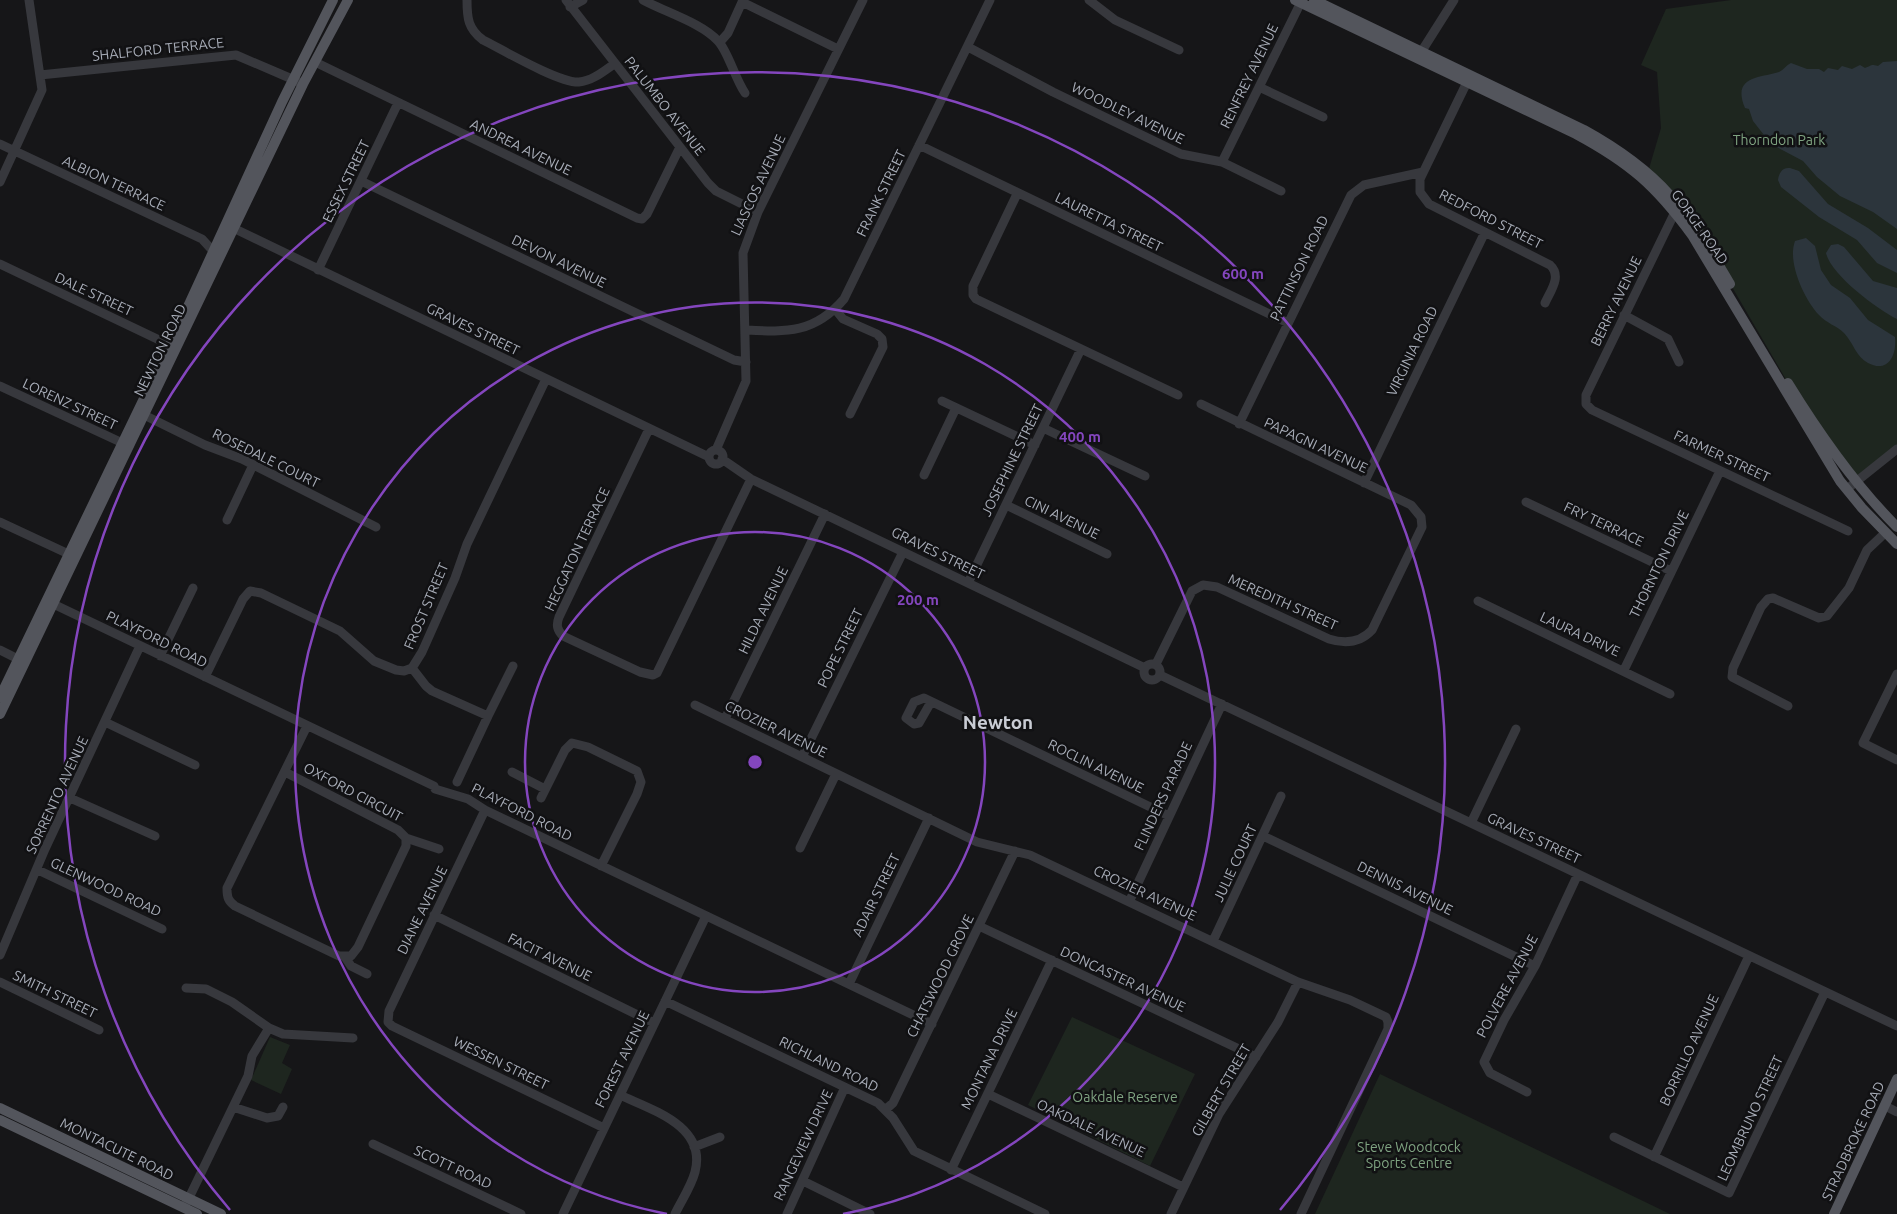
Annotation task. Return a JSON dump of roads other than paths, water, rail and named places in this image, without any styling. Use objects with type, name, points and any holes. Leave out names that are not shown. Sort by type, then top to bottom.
[{"type":"main road","name":"NEWTON ROAD","points":[[125,444],[144,415],[213,251],[230,227],[294,79],[333,0]]},
{"type":"main road","name":"NEWTON ROAD","points":[[0,697],[21,660],[72,556],[230,227],[348,0]]},
{"type":"main road","name":"GORGE ROAD","points":[[1314,0],[1419,55]]},
{"type":"main road","name":"GORGE ROAD","points":[[1299,1],[1607,142],[1648,172],[1677,201],[1707,244],[1817,431],[1855,481],[1897,527]]},
{"type":"main road","name":"GORGE ROAD","points":[[1469,78],[1608,151],[1648,181],[1675,212],[1707,259],[1807,429],[1847,489],[1897,544]]},
{"type":"main road","name":"NEWTON ROAD","points":[[0,714],[21,660]]},
{"type":"main road","name":"STRADBROKE ROAD","points":[[1834,1214],[1897,1079]]},
{"type":"main road","name":"MONTACUTE ROAD","points":[[1,1116],[187,1203],[222,1214]]},
{"type":"main road","name":"MONTACUTE ROAD","points":[[187,1203],[197,1214]]},
{"type":"street","points":[[0,182],[42,90],[29,0]]},
{"type":"street","points":[[467,0],[469,24],[473,32],[482,40],[550,73],[578,82],[594,77],[614,64]]},
{"type":"street","points":[[568,4],[583,0]]},
{"type":"street","points":[[643,0],[707,32],[720,42],[736,80],[745,93]]},
{"type":"street","name":"LIASCOS AVENUE","points":[[712,453],[744,387],[746,362],[743,253],[745,243],[758,212],[863,0]]},
{"type":"street","name":"FRANK STREET","points":[[744,330],[796,330],[815,323],[835,309],[844,299],[990,0]]},
{"type":"street","points":[[1089,0],[1115,20],[1179,50]]},
{"type":"street","points":[[1419,55],[1454,0]]},
{"type":"street","points":[[720,42],[728,33],[743,1],[838,49]]},
{"type":"street","name":"RENFREY AVENUE","points":[[1222,162],[1260,87],[1299,1]]},
{"type":"street","name":"PALUMBO AVENUE","points":[[568,4],[716,191],[758,212]]},
{"type":"street","name":"WOODLEY AVENUE","points":[[968,47],[1053,92],[1181,154],[1222,162],[1282,191]]},
{"type":"street","name":"SHALFORD TERRACE","points":[[40,75],[236,55],[303,84]]},
{"type":"street","name":"ANDREA AVENUE","points":[[315,62],[642,219],[647,214],[680,147]]},
{"type":"street","name":"REDFORD STREET","points":[[1469,78],[1418,186],[1423,198],[1485,232],[1533,255],[1555,269],[1555,280],[1545,303]]},
{"type":"street","points":[[1260,87],[1323,117]]},
{"type":"street","name":"ESSEX STREET","points":[[318,270],[398,103]]},
{"type":"street","name":"ALBION TERRACE","points":[[0,144],[202,239],[213,251]]},
{"type":"street","name":"LAURETTA STREET","points":[[919,145],[1017,194],[1288,323]]},
{"type":"street","name":"PATTINSON ROAD","points":[[1239,424],[1351,195],[1364,185],[1423,172]]},
{"type":"street","name":"DEVON AVENUE","points":[[361,181],[734,360],[746,362]]},
{"type":"street","points":[[1017,194],[973,286],[972,295],[976,299],[1178,396]]},
{"type":"street","name":"BERRY AVENUE","points":[[1586,404],[1586,395],[1675,212]]},
{"type":"street","name":"GRAVES STREET","points":[[230,227],[649,429],[712,453],[710,461],[715,464],[722,459],[751,479],[1144,668]]},
{"type":"street","name":"VIRGINIA ROAD","points":[[1364,482],[1485,232]]},
{"type":"street","name":"DALE STREET","points":[[0,264],[173,346]]},
{"type":"street","points":[[835,309],[843,318],[877,334],[882,339],[883,347],[850,414]]},
{"type":"street","points":[[1624,315],[1668,339],[1679,362]]},
{"type":"street","name":"JOSEPHINE STREET","points":[[968,583],[1081,349]]},
{"type":"street","name":"FROST STREET","points":[[205,677],[243,599],[250,591],[261,593],[340,631],[374,661],[396,670],[404,671],[412,668],[422,652],[455,578],[464,550],[546,380]]},
{"type":"street","name":"LORENZ STREET","points":[[0,386],[125,444]]},
{"type":"street","points":[[942,401],[1035,445]]},
{"type":"street","name":"PAPAGNI AVENUE","points":[[1201,404],[1239,424],[1411,505],[1419,512]]},
{"type":"street","name":"FARMER STREET","points":[[1586,404],[1592,410],[1848,531]]},
{"type":"street","points":[[924,475],[956,408]]},
{"type":"street","name":"ROSEDALE COURT","points":[[144,415],[254,465],[376,526]]},
{"type":"street","points":[[1043,428],[1145,476]]},
{"type":"street","name":"HEGGATON TERRACE","points":[[649,429],[559,617],[558,631],[563,636],[640,672],[652,675],[657,673],[751,479]]},
{"type":"street","points":[[1847,489],[1897,450]]},
{"type":"street","points":[[227,520],[254,465]]},
{"type":"street","name":"THORNTON DRIVE","points":[[1624,670],[1720,471]]},
{"type":"street","name":"FRY TERRACE","points":[[1526,502],[1671,571]]},
{"type":"street","name":"CINI AVENUE","points":[[1006,505],[1107,554]]},
{"type":"street","name":"MEREDITH STREET","points":[[1156,664],[1192,591],[1203,585],[1216,587],[1329,639],[1344,643],[1359,640],[1372,630],[1419,535],[1422,522],[1419,512]]},
{"type":"street","name":"HILDA AVENUE","points":[[726,719],[825,514]]},
{"type":"street","points":[[0,522],[72,556]]},
{"type":"street","points":[[1788,706],[1732,677],[1733,668],[1761,607],[1764,602],[1773,598],[1819,618],[1828,616],[1849,588],[1867,550],[1885,533]]},
{"type":"street","name":"POPE STREET","points":[[802,757],[903,552]]},
{"type":"street","points":[[160,656],[192,588]]},
{"type":"street","name":"LAURA DRIVE","points":[[1478,601],[1624,670],[1670,694]]},
{"type":"street","name":"PLAYFORD ROAD","points":[[49,602],[434,786],[435,789],[468,799],[484,810],[932,1024]]},
{"type":"street","name":"SORRENTO AVENUE","points":[[0,955],[140,646]]},
{"type":"street","points":[[0,650],[21,660]]},
{"type":"street","points":[[1151,663],[1156,664],[1160,668],[1160,675],[1155,680],[1150,679],[1145,676],[1144,668],[1151,663]]},
{"type":"street","points":[[457,782],[513,666]]},
{"type":"street","points":[[412,668],[432,691],[488,716]]},
{"type":"street","points":[[1897,674],[1864,743],[1897,760]]},
{"type":"street","name":"GRAVES STREET","points":[[1160,675],[1897,1026]]},
{"type":"street","name":"ROCLIN AVENUE","points":[[931,702],[1169,816]]},
{"type":"street","name":"FLINDERS PARADE","points":[[1130,900],[1222,704]]},
{"type":"street","name":"CROZIER AVENUE","points":[[695,705],[977,842],[1030,854],[1130,900],[1298,982],[1350,1000],[1380,1014],[1388,1022],[1388,1029],[1301,1214]]},
{"type":"street","points":[[105,722],[195,765]]},
{"type":"street","name":"OXFORD CIRCUIT","points":[[307,726],[227,888],[229,901],[235,906],[340,956],[351,956],[358,947],[406,846],[406,838]]},
{"type":"street","points":[[1471,823],[1516,729]]},
{"type":"street","points":[[512,772],[543,793],[565,750],[572,743],[588,748],[628,767],[641,777],[637,794],[601,866]]},
{"type":"street","name":"OXFORD CIRCUIT","points":[[285,772],[398,830],[406,838],[439,849]]},
{"type":"street","points":[[800,848],[836,774]]},
{"type":"street","name":"JULIE COURT","points":[[1213,941],[1281,796]]},
{"type":"street","points":[[70,798],[155,836]]},
{"type":"street","name":"DIANE AVENUE","points":[[388,1022],[389,1011],[484,810]]},
{"type":"street","name":"ADAIR STREET","points":[[849,984],[929,818]]},
{"type":"street","name":"DENNIS AVENUE","points":[[1263,836],[1535,966]]},
{"type":"street","name":"CHATSWOOD GROVE","points":[[885,1110],[893,1104],[1014,851]]},
{"type":"street","name":"GLENWOOD ROAD","points":[[38,870],[162,929]]},
{"type":"street","name":"POLVERE AVENUE","points":[[1527,1092],[1490,1073],[1484,1062],[1504,1020],[1535,966],[1578,874]]},
{"type":"street","name":"FACIT AVENUE","points":[[434,916],[654,1023]]},
{"type":"street","name":"FOREST AVENUE","points":[[563,1214],[706,916]]},
{"type":"street","name":"DONCASTER AVENUE","points":[[979,926],[1256,1057]]},
{"type":"street","name":"BORRILLO AVENUE","points":[[1654,1157],[1749,956]]},
{"type":"street","name":"OXFORD CIRCUIT","points":[[345,957],[351,966],[367,974]]},
{"type":"street","name":"MONTANA DRIVE","points":[[952,1170],[1052,960]]},
{"type":"street","name":"SMITH STREET","points":[[0,982],[99,1030]]},
{"type":"street","name":"GILBERT STREET","points":[[1171,1214],[1219,1114],[1278,1022],[1298,982]]},
{"type":"street","points":[[186,988],[206,989],[232,1002],[269,1028],[283,1034],[353,1038]]},
{"type":"street","name":"LEOMBRUNO STREET","points":[[1614,1137],[1729,1193],[1825,992]]},
{"type":"street","name":"RICHLAND ROAD","points":[[665,1001],[878,1103],[914,1151],[1045,1214]]},
{"type":"street","name":"WESSEN STREET","points":[[388,1022],[392,1026],[604,1128]]},
{"type":"street","points":[[187,1203],[248,1076],[252,1056],[269,1028]]},
{"type":"street","name":"RANGEVIEW DRIVE","points":[[787,1214],[845,1087]]},
{"type":"street","name":"OAKDALE AVENUE","points":[[988,1094],[1183,1187]]},
{"type":"street","points":[[620,1095],[678,1124],[694,1147],[694,1174],[675,1214]]},
{"type":"street","points":[[232,1106],[267,1118],[278,1116],[283,1107]]},
{"type":"street","points":[[1885,1106],[1897,1112]]},
{"type":"street","points":[[694,1147],[720,1137]]},
{"type":"street","name":"SCOTT ROAD","points":[[373,1144],[520,1214]]},
{"type":"street","points":[[803,1181],[870,1214]]},
{"type":"district","name":"Newton","points":[[998,722]]},
{"type":"park label","name":"Thorndon Park","points":[[1779,140]]},
{"type":"park label","name":"Oakdale Reserve","points":[[1125,1097]]},
{"type":"park label","name":"Steve Woodcock Sports Centre","points":[[1409,1156]]}]
